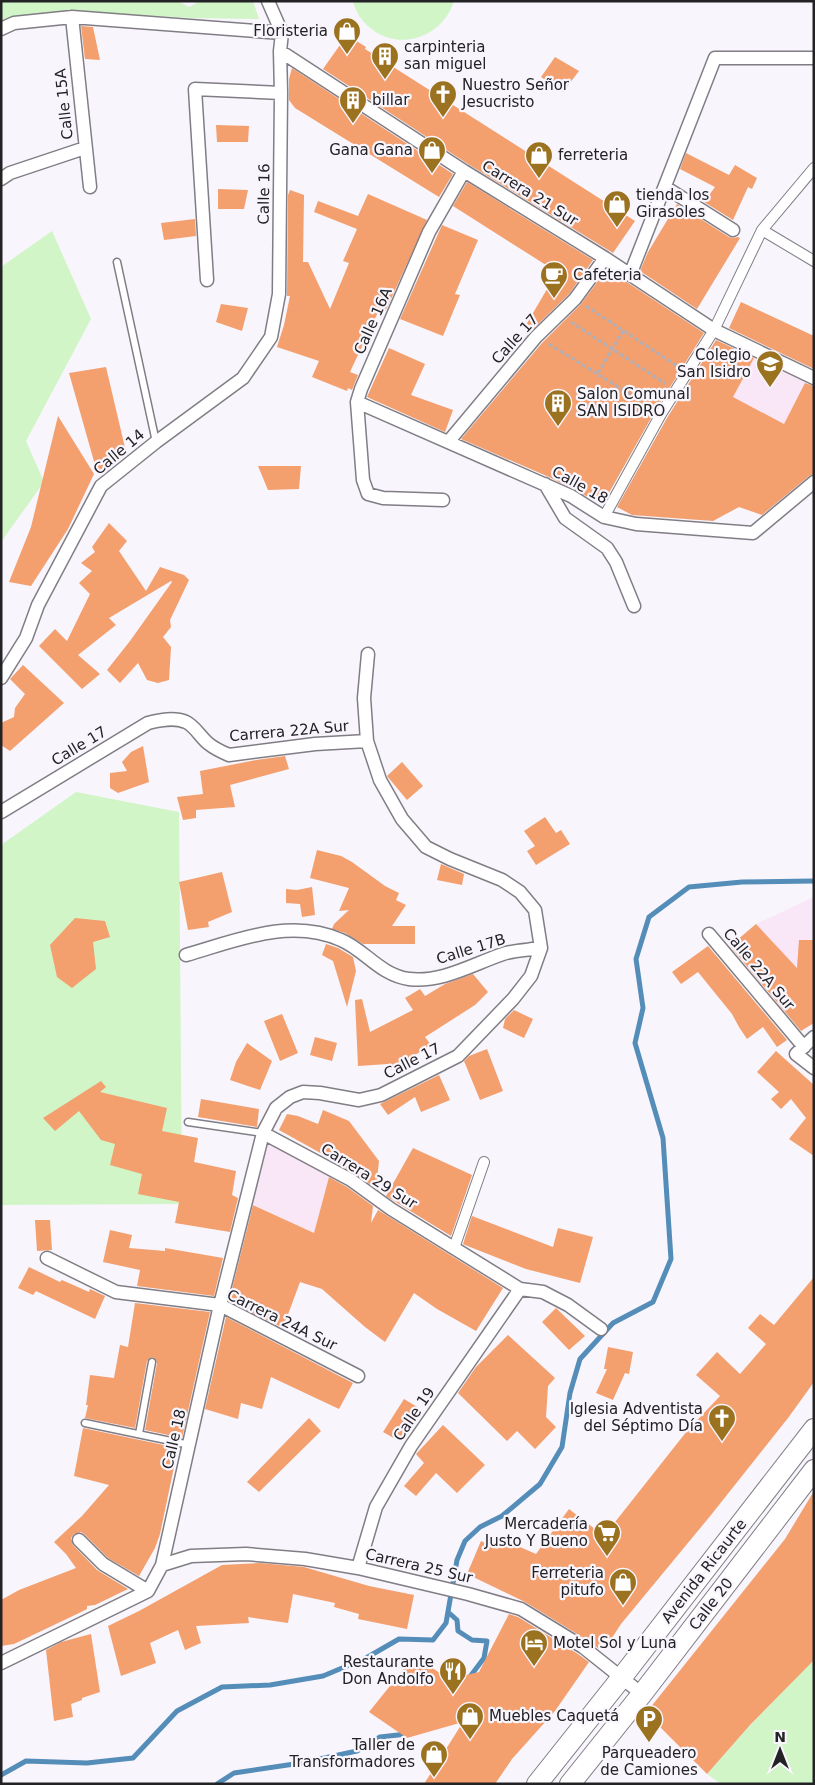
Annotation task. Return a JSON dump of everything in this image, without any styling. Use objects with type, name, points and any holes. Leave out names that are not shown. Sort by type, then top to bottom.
[{"type":"main road","name":"Avenida Ricaurte","points":[[537,1784],[814,1429]]},
{"type":"main road","name":"Calle 20","points":[[570,1784],[642,1694],[814,1470]]},
{"type":"street","points":[[268,1],[282,34],[280,51]]},
{"type":"street","points":[[1,29],[14,23],[72,17],[282,34]]},
{"type":"street","name":"Calle 15A","points":[[72,17],[90,187]]},
{"type":"street","name":"Calle 16","points":[[271,337],[279,294],[280,51]]},
{"type":"street","name":"Carrera 21 Sur","points":[[280,51],[464,171],[605,258],[714,330],[814,378]]},
{"type":"street","points":[[630,275],[716,58],[814,58]]},
{"type":"street","points":[[207,280],[195,90],[281,93]]},
{"type":"street","points":[[1,180],[10,173],[85,148]]},
{"type":"street","points":[[604,517],[661,414],[714,330],[762,230],[814,168]]},
{"type":"street","name":"Calle 16A","points":[[444,500],[383,498],[368,494],[363,480],[357,402],[429,232],[464,171]]},
{"type":"street","points":[[665,187],[733,230]]},
{"type":"street","points":[[762,230],[814,261]]},
{"type":"street","name":"Calle 17","points":[[449,441],[536,337],[574,299],[605,258]]},
{"type":"street","name":"Calle 14","points":[[1,678],[26,638],[38,605],[101,486],[156,442],[243,378],[271,337]]},
{"type":"street","name":"Calle 18","points":[[357,402],[571,496],[604,517],[636,524],[753,533],[814,482]]},
{"type":"street","points":[[545,484],[565,518],[607,548],[616,562],[634,606]]},
{"type":"street","points":[[367,740],[364,698],[368,654]]},
{"type":"street","name":"Calle 17","points":[[1,812],[148,723],[177,720]]},
{"type":"street","name":"Carrera 22A Sur","points":[[177,720],[188,723],[213,747],[229,755],[315,744],[367,740],[380,780],[402,820],[426,846],[450,859],[502,880],[520,892],[534,910],[541,948]]},
{"type":"street","name":"Calle 17B","points":[[186,955],[262,934],[289,930],[315,933],[342,940],[392,975],[422,980],[448,975],[505,954],[541,948]]},
{"type":"street","name":"Calle 22A Sur","points":[[709,934],[814,1068]]},
{"type":"street","name":"Calle 17","points":[[262,1133],[276,1108],[290,1097],[303,1092],[359,1100],[381,1095],[458,1056],[513,999],[531,976],[541,948]]},
{"type":"street","points":[[800,1051],[814,1037]]},
{"type":"street","name":"Calle 18","points":[[148,1591],[162,1565],[220,1305],[262,1133]]},
{"type":"street","name":"Carrera 29 Sur","points":[[262,1133],[350,1180],[391,1209],[520,1289]]},
{"type":"street","points":[[454,1248],[484,1162]]},
{"type":"street","name":"Carrera 24A Sur","points":[[47,1258],[116,1292],[220,1305],[358,1376]]},
{"type":"street","points":[[520,1289],[543,1292],[568,1305],[601,1329]]},
{"type":"street","name":"Calle 19","points":[[358,1568],[376,1507],[411,1446],[520,1289]]},
{"type":"street","points":[[79,1540],[104,1564],[148,1591]]},
{"type":"street","name":"Carrera 25 Sur","points":[[162,1565],[192,1556],[246,1554],[305,1559],[358,1568],[468,1594],[521,1609],[582,1647],[642,1694]]},
{"type":"street","points":[[1,1663],[148,1591]]},
{"type":"lane","points":[[117,262],[156,442]]},
{"type":"lane","name":"Carrera 29 Sur","points":[[188,1122],[262,1133]]},
{"type":"lane","points":[[139,1434],[152,1362]]},
{"type":"lane","points":[[84,1423],[190,1445]]},
{"type":"path","points":[[574,299],[683,370]]},
{"type":"path","points":[[560,314],[676,390]]},
{"type":"path","points":[[598,373],[623,331]]},
{"type":"path","points":[[536,337],[598,373],[661,414]]},
{"type":"shaded area","name":"Colegio San Isidro","points":[[756,353],[807,380],[784,424],[733,397]]},
{"type":"shaded area","points":[[814,897],[814,982],[784,955],[756,924]]},
{"type":"shaded area","points":[[263,1134],[330,1173],[314,1233],[248,1202]]},
{"type":"green space","points":[[1,1],[178,1],[189,7],[200,1],[253,1],[259,19],[101,13],[1,31]]},
{"type":"green space","points":[[353,1],[454,1],[448,14],[440,24],[430,32],[406,40],[393,39],[381,35],[369,27],[359,15]]},
{"type":"green space","points":[[52,231],[91,319],[26,441],[44,482],[1,542],[1,267]]},
{"type":"green space","points":[[76,792],[179,812],[182,1204],[1,1205],[1,845]]},
{"type":"green space","points":[[814,1659],[814,1784],[721,1784],[707,1774],[750,1725]]},
{"type":"building","points":[[81,26],[93,27],[100,60],[85,59]]},
{"type":"building","points":[[347,35],[366,47],[365,49],[635,221],[613,253],[468,164],[323,69]]},
{"type":"building","points":[[555,57],[579,71],[563,92],[541,77]]},
{"type":"building","points":[[292,68],[453,174],[439,197],[295,108],[289,100],[289,79]]},
{"type":"building","points":[[216,125],[249,126],[248,142],[217,142]]},
{"type":"building","points":[[686,153],[729,175],[735,165],[757,178],[752,189],[748,187],[733,220],[704,202],[715,187],[680,169]]},
{"type":"building","points":[[467,182],[593,260],[569,294],[533,329],[526,325],[557,272],[453,206]]},
{"type":"building","points":[[218,189],[248,190],[244,209],[218,209]]},
{"type":"building","points":[[290,190],[304,195],[303,262],[308,262],[330,309],[349,263],[343,261],[357,229],[314,212],[318,201],[358,216],[368,194],[427,220],[385,312],[379,310],[350,372],[358,375],[352,390],[348,388],[347,391],[312,377],[319,361],[277,347],[290,296],[287,296],[288,195]]},
{"type":"building","points":[[677,204],[729,237],[740,238],[697,309],[640,271],[648,252]]},
{"type":"building","points":[[195,219],[196,236],[164,240],[161,223]]},
{"type":"building","points":[[442,225],[478,240],[455,294],[460,295],[443,336],[400,319]]},
{"type":"building","points":[[607,269],[704,333],[655,411],[605,500],[595,495],[592,499],[549,477],[461,439],[542,343],[581,304]]},
{"type":"building","points":[[741,302],[814,336],[814,369],[729,328]]},
{"type":"building","points":[[221,304],[248,308],[242,331],[216,322]]},
{"type":"building","points":[[716,340],[754,358],[733,397],[784,424],[805,383],[814,386],[814,474],[809,476],[762,515],[739,507],[713,521],[632,515],[617,507],[667,418]]},
{"type":"building","points":[[389,348],[425,364],[411,395],[453,410],[445,432],[367,397]]},
{"type":"building","points":[[106,367],[126,452],[97,472],[69,373]]},
{"type":"building","points":[[58,416],[94,474],[68,529],[31,586],[9,582],[31,527]]},
{"type":"building","points":[[258,466],[301,466],[299,489],[268,490]]},
{"type":"building","points":[[109,523],[127,541],[119,551],[146,591],[160,567],[184,575],[189,580],[170,620],[171,627],[163,637],[171,647],[169,680],[158,683],[147,680],[138,663],[120,683],[107,670],[130,641],[171,581],[109,618],[116,625],[78,655],[100,674],[82,689],[39,646],[55,629],[67,641],[90,594],[79,583],[92,571],[81,563],[95,552],[92,547]]},
{"type":"building","points":[[23,665],[64,703],[10,751],[1,745],[1,723],[14,717],[15,708],[25,694],[10,679]]},
{"type":"building","points":[[143,746],[149,782],[118,793],[110,788],[110,773],[127,771],[122,762],[131,752]]},
{"type":"building","points":[[285,756],[289,769],[230,785],[235,807],[196,810],[196,818],[183,820],[177,797],[203,794],[200,771]]},
{"type":"building","points":[[402,762],[423,786],[407,800],[387,776]]},
{"type":"building","points":[[545,817],[556,833],[561,830],[570,844],[536,865],[527,851],[535,846],[524,831]]},
{"type":"building","points":[[317,850],[341,856],[385,886],[399,893],[396,900],[406,905],[392,926],[415,926],[415,944],[363,944],[345,933],[332,929],[334,924],[349,910],[339,911],[349,888],[310,878]]},
{"type":"building","points":[[441,864],[464,874],[462,885],[437,880]]},
{"type":"building","points":[[222,872],[232,912],[208,922],[209,927],[188,930],[179,882]]},
{"type":"building","points":[[312,887],[315,915],[302,917],[300,904],[286,903],[286,889],[297,890]]},
{"type":"building","points":[[75,918],[105,921],[110,937],[93,942],[96,969],[72,988],[57,977],[50,945]]},
{"type":"building","points":[[756,924],[797,968],[799,940],[814,940],[814,1023],[801,1031],[730,946]]},
{"type":"building","points":[[326,944],[338,948],[353,957],[356,971],[347,1007],[333,961],[322,955]]},
{"type":"building","points":[[708,946],[787,1040],[777,1047],[763,1027],[747,1039],[732,1014],[698,972],[681,984],[672,972]]},
{"type":"building","points":[[473,974],[488,992],[475,1005],[425,1037],[431,1045],[391,1070],[388,1064],[358,1066],[355,1000],[362,999],[370,1032],[413,1010],[405,998],[420,989],[425,996],[445,984]]},
{"type":"building","points":[[514,1010],[533,1019],[524,1038],[503,1028],[505,1019]]},
{"type":"building","points":[[282,1014],[298,1053],[280,1061],[264,1021]]},
{"type":"building","points":[[315,1037],[337,1043],[332,1061],[310,1055]]},
{"type":"building","points":[[247,1043],[272,1061],[260,1090],[230,1080],[236,1062]]},
{"type":"building","points":[[487,1049],[503,1091],[480,1100],[464,1061],[469,1056]]},
{"type":"building","points":[[776,1051],[814,1085],[814,1156],[789,1139],[806,1118],[791,1099],[781,1109],[771,1099],[779,1092],[757,1072]]},
{"type":"building","points":[[439,1075],[450,1100],[421,1112],[415,1097],[388,1115],[380,1104]]},
{"type":"building","points":[[101,1081],[106,1087],[100,1092],[167,1108],[162,1131],[198,1138],[194,1162],[236,1171],[232,1195],[238,1198],[230,1232],[175,1223],[179,1202],[138,1194],[142,1174],[110,1165],[115,1144],[101,1140],[79,1111],[55,1131],[43,1118]]},
{"type":"building","points":[[201,1099],[259,1109],[257,1127],[198,1117]]},
{"type":"building","points":[[323,1110],[349,1121],[379,1161],[376,1188],[333,1160],[279,1130],[287,1114],[318,1124]]},
{"type":"building","points":[[413,1148],[472,1175],[451,1236],[386,1196]]},
{"type":"building","points":[[329,1177],[347,1187],[373,1206],[371,1223],[378,1210],[503,1288],[476,1331],[437,1309],[414,1293],[385,1342],[322,1289],[300,1282],[283,1328],[229,1301],[253,1205],[314,1233]]},
{"type":"building","points":[[472,1216],[553,1247],[558,1228],[593,1237],[580,1283],[526,1269],[463,1244]]},
{"type":"building","points":[[35,1220],[50,1220],[52,1250],[37,1251]]},
{"type":"building","points":[[110,1230],[132,1235],[129,1248],[165,1251],[165,1248],[223,1258],[214,1296],[137,1286],[140,1270],[103,1262]]},
{"type":"building","points":[[29,1267],[60,1282],[62,1280],[89,1292],[90,1289],[105,1296],[95,1319],[36,1291],[33,1295],[18,1288]]},
{"type":"building","points":[[814,1277],[814,1382],[711,1515],[621,1624],[604,1650],[600,1647],[599,1649],[525,1602],[467,1574],[481,1541],[498,1549],[502,1539],[536,1554],[569,1509],[604,1536],[687,1431],[720,1396],[696,1375],[717,1352],[740,1374],[766,1344],[748,1328],[760,1314],[774,1325]]},
{"type":"building","points":[[135,1303],[210,1312],[182,1438],[145,1430],[157,1363],[153,1357],[147,1361],[135,1428],[85,1418],[90,1375],[114,1378],[120,1345],[128,1347]]},
{"type":"building","points":[[556,1308],[585,1336],[569,1350],[542,1322]]},
{"type":"building","points":[[226,1317],[353,1383],[339,1409],[271,1377],[262,1409],[241,1403],[238,1419],[205,1409]]},
{"type":"building","points":[[508,1335],[555,1378],[548,1386],[546,1417],[556,1427],[535,1449],[517,1431],[507,1441],[458,1393],[476,1367]]},
{"type":"building","points":[[608,1347],[633,1352],[629,1374],[625,1373],[613,1400],[596,1393],[607,1369],[604,1369]]},
{"type":"building","points":[[404,1399],[419,1408],[399,1441],[383,1432]]},
{"type":"building","points":[[309,1418],[321,1431],[259,1492],[247,1482]]},
{"type":"building","points":[[443,1425],[485,1465],[457,1493],[436,1473],[416,1496],[404,1486],[424,1463],[416,1454]]},
{"type":"building","points":[[83,1428],[178,1448],[160,1534],[155,1548],[139,1576],[108,1558],[81,1532],[74,1534],[71,1538],[73,1545],[97,1570],[128,1589],[95,1605],[87,1606],[87,1609],[14,1644],[1,1646],[1,1600],[19,1590],[76,1568],[54,1542],[82,1516],[109,1485],[74,1476]]},
{"type":"building","points":[[814,1491],[814,1660],[750,1725],[707,1774],[646,1713],[785,1539]]},
{"type":"building","points":[[260,1563],[304,1567],[369,1586],[414,1595],[407,1629],[358,1619],[359,1614],[334,1607],[335,1603],[293,1594],[288,1623],[248,1617],[249,1623],[196,1626],[201,1643],[185,1650],[178,1630],[150,1643],[156,1663],[121,1676],[108,1626],[222,1565]]},
{"type":"building","points":[[509,1614],[518,1617],[589,1662],[555,1711],[512,1759],[495,1784],[424,1784],[463,1722],[407,1738],[369,1712],[414,1656],[449,1679],[479,1672]]},
{"type":"building","points":[[91,1634],[100,1692],[71,1704],[73,1717],[54,1721],[46,1650],[61,1642]]},
{"type":"waterway","points":[[1,1775],[26,1761],[87,1763],[133,1758],[177,1711],[222,1687],[270,1685],[323,1676],[366,1658],[399,1639],[433,1640],[446,1623],[457,1560],[465,1541],[480,1527],[502,1516],[540,1484],[562,1447],[570,1393],[580,1359],[613,1323],[653,1302],[671,1259],[663,1138],[635,1043],[643,1008],[636,959],[649,917],[689,887],[742,882],[814,881]]},
{"type":"waterway","points":[[448,1612],[457,1620],[458,1631],[472,1640],[487,1641],[484,1658],[469,1678]]},
{"type":"waterway","points":[[217,1784],[234,1773],[301,1763],[357,1751],[380,1737],[407,1734]]},
{"type":"place","name":"Floristeria","points":[[347,55]]},
{"type":"place","name":"carpinteria san miguel","points":[[385,80]]},
{"type":"place","name":"Nuestro Señor Jesucristo","points":[[443,118]]},
{"type":"place","name":"billar","points":[[353,124]]},
{"type":"place","name":"Gana Gana","points":[[432,174]]},
{"type":"place","name":"ferreteria","points":[[539,179]]},
{"type":"place","name":"tienda los Girasoles","points":[[617,228]]},
{"type":"place","name":"Cafeteria","points":[[554,299]]},
{"type":"place","name":"Colegio San Isidro","points":[[770,388]]},
{"type":"place","name":"Salon Comunal SAN ISIDRO","points":[[558,427]]},
{"type":"place","name":"Iglesia Adventista del Séptimo Día","points":[[722,1442]]},
{"type":"place","name":"Mercadería Justo Y Bueno","points":[[607,1557]]},
{"type":"place","name":"Ferreteria pitufo","points":[[623,1606]]},
{"type":"place","name":"Motel Sol y Luna","points":[[534,1667]]},
{"type":"place","name":"Restaurante Don Andolfo","points":[[453,1695]]},
{"type":"place","name":"Muebles Caquetá","points":[[470,1740]]},
{"type":"place","name":"Parqueadero de Camiones","points":[[649,1743]]},
{"type":"place","name":"Taller de Transformadores","points":[[434,1778]]}]
